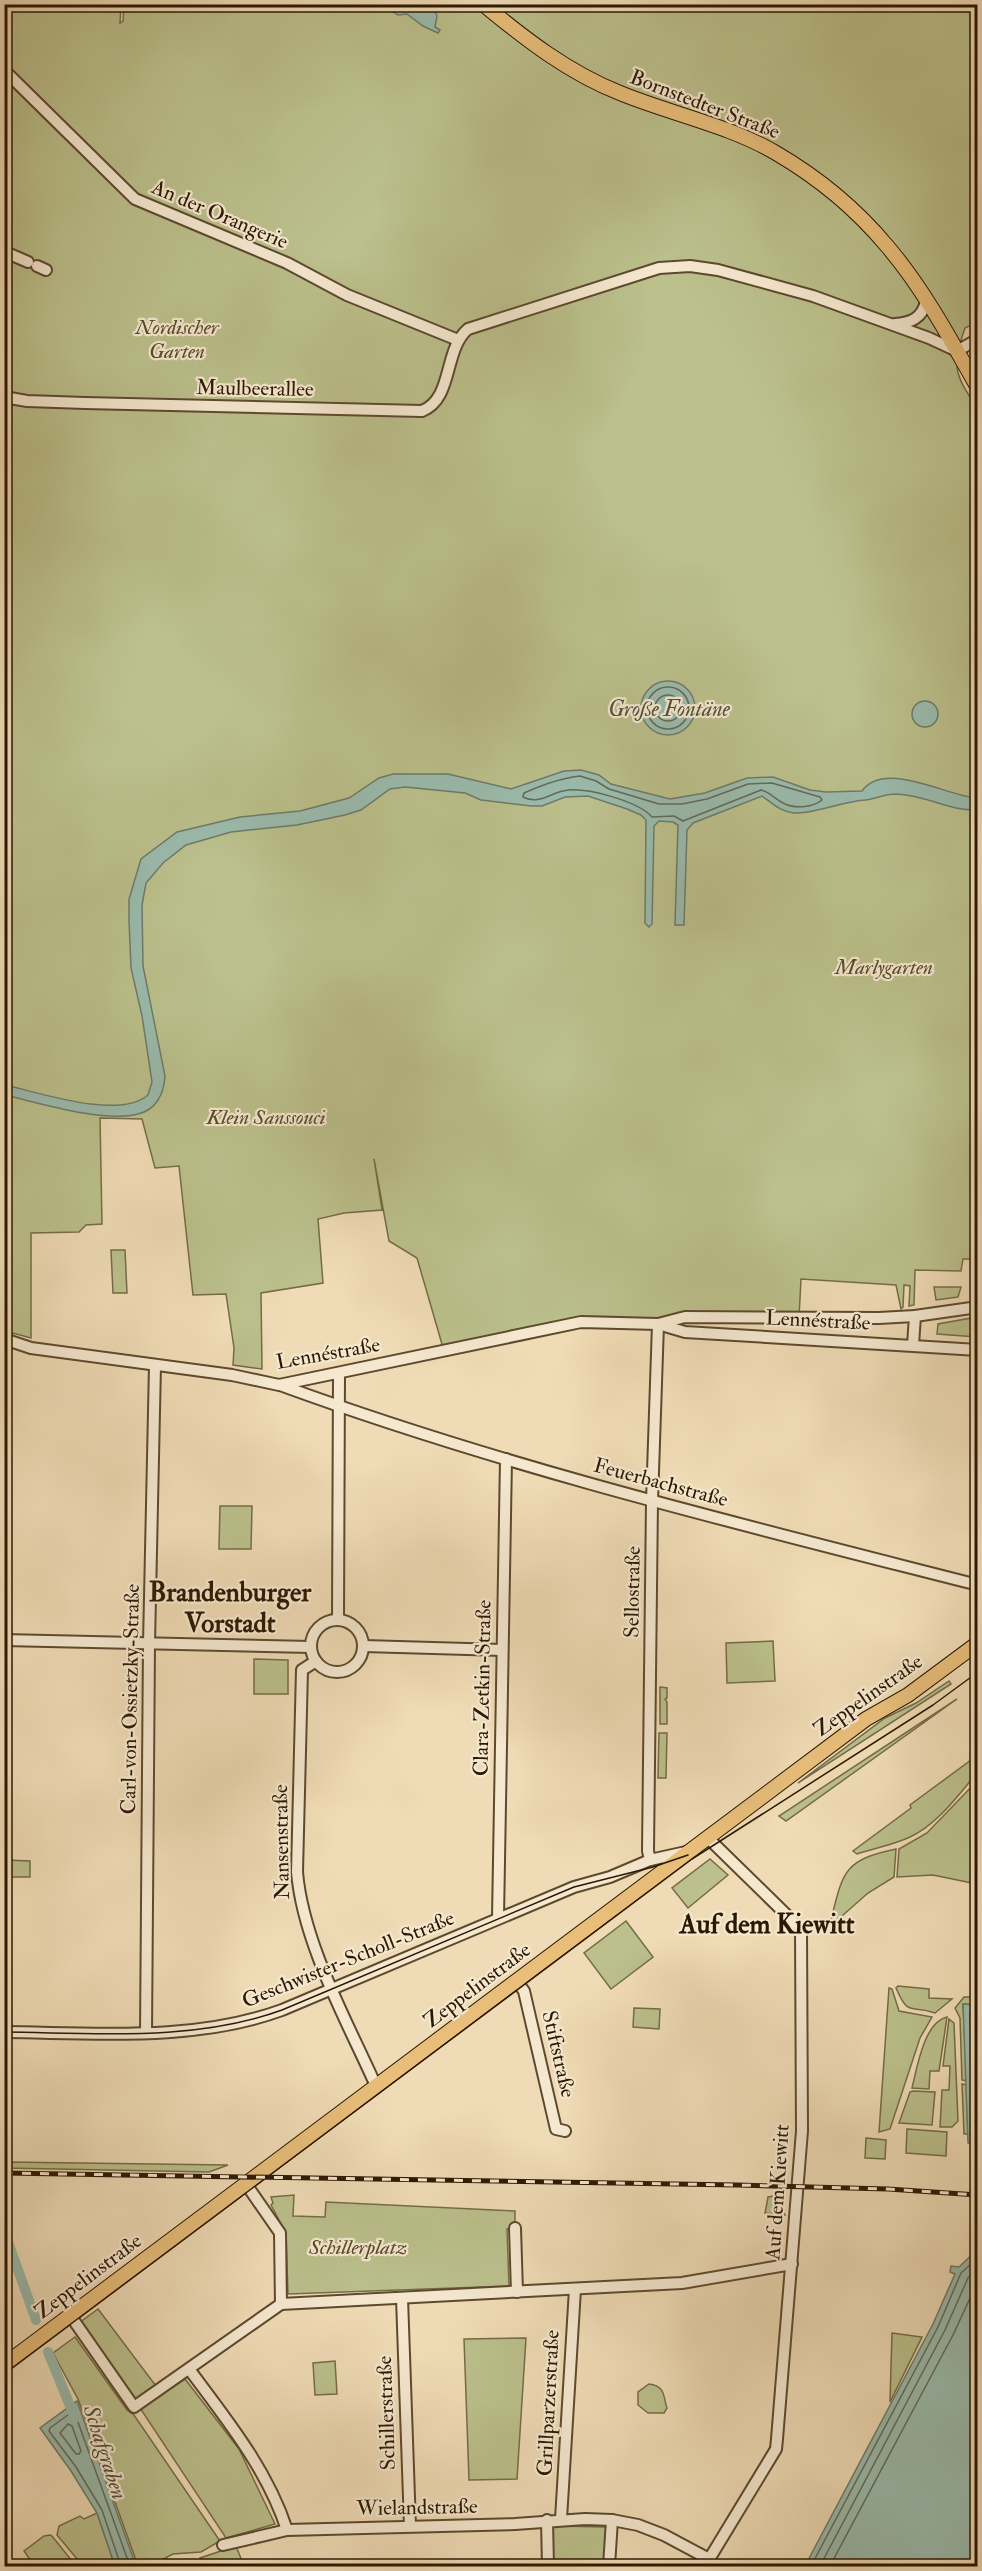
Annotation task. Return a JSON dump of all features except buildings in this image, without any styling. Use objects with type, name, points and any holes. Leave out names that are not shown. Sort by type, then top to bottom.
[{"type":"main road","name":"Bornstedter Straße","points":[[483,4],[570,69],[620,93],[675,111],[775,152],[843,201],[887,246],[926,302],[970,345],[978,388]]},
{"type":"main road","name":"Zeppelinstraße","points":[[4,2365],[709,1839],[866,1719],[908,1695],[978,1643]]},
{"type":"street","name":"An der Orangerie","points":[[4,70],[135,198],[287,263],[347,295],[458,340]]},
{"type":"street","points":[[5,252],[37,266]]},
{"type":"street","points":[[458,340],[475,326],[601,285],[659,268],[675,266],[718,270],[813,296],[891,324],[970,345]]},
{"type":"street","points":[[891,324],[906,323],[914,319],[924,311],[926,302]]},
{"type":"street","name":"Maulbeerallee","points":[[4,397],[27,401],[85,403],[422,411],[439,398],[458,340]]},
{"type":"street","name":"Lennéstraße","points":[[658,1324],[685,1317],[915,1316],[978,1307]]},
{"type":"street","points":[[913,1345],[915,1316]]},
{"type":"street","name":"Lennéstraße","points":[[4,1339],[31,1348],[232,1375],[279,1385],[581,1322],[658,1324],[685,1332],[978,1350]]},
{"type":"street","name":"Sellostraße","points":[[650,1860],[648,1840],[652,1501],[658,1324]]},
{"type":"street","name":"Carl-von-Ossietzky-Straße","points":[[146,2033],[149,1644],[155,1365]]},
{"type":"street","points":[[338,1620],[339,1374]]},
{"type":"street","name":"Feuerbachstraße","points":[[279,1385],[506,1459],[652,1501],[978,1585]]},
{"type":"street","name":"Clara-Zetkin-Straße","points":[[498,1918],[506,1459]]},
{"type":"street","points":[[338,1620],[353,1625],[359,1631],[364,1646],[358,1662],[345,1671],[329,1671],[316,1661],[311,1647],[316,1631],[329,1621],[338,1620]]},
{"type":"street","points":[[4,1640],[311,1647]]},
{"type":"street","points":[[364,1646],[502,1650]]},
{"type":"street","name":"Nansenstraße","points":[[316,1661],[302,1670],[297,1872],[299,1900],[305,1924],[376,2086]]},
{"type":"street","name":"Auf dem Kiewitt","points":[[707,2563],[776,2449],[802,2131],[801,1929],[709,1839]]},
{"type":"street","name":"Geschwister-Scholl-Straße","points":[[4,2032],[146,2033],[192,2031],[237,2025],[274,2013],[574,1887],[610,1877],[650,1860],[692,1850]]},
{"type":"street","name":"Stiftstraße","points":[[517,1982],[524,1991],[556,2129],[565,2131]]},
{"type":"street","points":[[246,2184],[280,2234],[281,2304]]},
{"type":"street","points":[[515,2228],[517,2292]]},
{"type":"street","points":[[70,2315],[134,2407],[281,2304],[682,2283],[792,2264]]},
{"type":"street","name":"Grillparzerstraße","points":[[561,2519],[575,2289]]},
{"type":"street","name":"Schillerstraße","points":[[402,2298],[410,2526]]},
{"type":"street","points":[[189,2369],[245,2445],[277,2499],[287,2530]]},
{"type":"street","name":"Wielandstraße","points":[[223,2545],[287,2530],[515,2524],[561,2519],[612,2520],[639,2525],[664,2535],[707,2563]]},
{"type":"street","points":[[547,2520],[548,2566]]},
{"type":"street","points":[[609,2566],[612,2520]]},
{"type":"green space","points":[[5,4],[121,5],[120,23],[123,21],[124,4],[977,5],[977,322],[965,328],[957,362],[964,388],[978,409],[977,1259],[963,1259],[961,1271],[915,1270],[914,1305],[909,1306],[910,1286],[904,1285],[901,1309],[896,1285],[801,1279],[799,1318],[685,1317],[581,1322],[444,1351],[417,1258],[389,1241],[374,1159],[382,1210],[344,1213],[318,1219],[323,1283],[261,1293],[262,1369],[233,1365],[234,1348],[226,1294],[193,1295],[179,1166],[155,1168],[142,1119],[100,1118],[102,1224],[86,1225],[79,1232],[31,1233],[31,1338],[5,1331],[4,35],[7,34],[5,33]]},
{"type":"green space","points":[[111,1250],[125,1250],[127,1293],[113,1293]]},
{"type":"green space","points":[[934,1287],[961,1287],[958,1297],[936,1300]]},
{"type":"green space","points":[[977,1317],[977,1337],[937,1334],[938,1324]]},
{"type":"green space","points":[[220,1506],[252,1506],[251,1549],[219,1549]]},
{"type":"green space","points":[[773,1641],[775,1681],[727,1683],[726,1643]]},
{"type":"green space","points":[[254,1659],[288,1660],[288,1694],[254,1694]]},
{"type":"green space","points":[[949,1681],[951,1684],[798,1783],[885,1718],[916,1703]]},
{"type":"green space","points":[[660,1687],[667,1688],[665,1699],[667,1724],[660,1724]]},
{"type":"green space","points":[[957,1699],[786,1821],[779,1816]]},
{"type":"green space","points":[[659,1733],[667,1733],[666,1778],[658,1778]]},
{"type":"green space","points":[[977,1751],[977,1773],[929,1825],[920,1832],[897,1842],[857,1854],[853,1851],[971,1760],[970,1757]]},
{"type":"green space","points":[[977,1781],[977,1884],[933,1875],[897,1877],[899,1849],[927,1833]]},
{"type":"green space","points":[[896,1849],[894,1877],[868,1893],[834,1923],[831,1920],[835,1903],[848,1870],[866,1858]]},
{"type":"green space","points":[[710,1859],[728,1875],[688,1908],[672,1888]]},
{"type":"green space","points":[[6,1860],[30,1861],[30,1877],[6,1877]]},
{"type":"green space","points":[[626,1921],[653,1957],[611,1989],[584,1953]]},
{"type":"green space","points":[[898,1986],[929,1989],[929,1998],[952,1999],[935,2013],[911,2008],[907,2007],[900,1997],[896,1988]]},
{"type":"green space","points":[[889,1988],[892,1989],[899,2011],[932,2017],[920,2038],[890,2129],[879,2132]]},
{"type":"green space","points":[[964,1997],[977,1997],[977,2005],[963,2004],[967,2081],[962,2080],[960,2018],[955,2008]]},
{"type":"green space","points":[[634,2008],[660,2009],[659,2029],[633,2027]]},
{"type":"green space","points":[[947,2017],[939,2071],[930,2071],[929,2089],[912,2088],[927,2036],[939,2021]]},
{"type":"green space","points":[[949,2019],[954,2023],[958,2121],[952,2127],[940,2127],[942,2090],[949,2090],[950,2066],[943,2066]]},
{"type":"green space","points":[[962,2084],[967,2085],[968,2134],[964,2134]]},
{"type":"green space","points":[[910,2092],[935,2092],[932,2125],[899,2123]]},
{"type":"green space","points":[[907,2129],[947,2132],[946,2156],[906,2153]]},
{"type":"green space","points":[[866,2138],[886,2140],[885,2159],[865,2158]]},
{"type":"green space","points":[[5,2162],[228,2165],[209,2172],[5,2168]]},
{"type":"green space","name":"Schillerplatz","points":[[294,2195],[293,2216],[325,2217],[326,2202],[515,2211],[515,2228],[507,2229],[509,2286],[288,2294],[286,2233],[271,2205],[273,2203],[271,2197]]},
{"type":"green space","points":[[774,2196],[785,2215],[765,2213],[768,2197]]},
{"type":"green space","points":[[98,2309],[156,2386],[134,2401],[79,2323]]},
{"type":"green space","points":[[892,2333],[922,2337],[890,2402]]},
{"type":"green space","points":[[75,2337],[127,2410],[134,2415],[220,2541],[201,2552],[173,2554],[150,2566],[138,2566],[78,2399],[53,2353]]},
{"type":"green space","points":[[526,2338],[517,2479],[469,2480],[464,2339]]},
{"type":"green space","points":[[335,2361],[337,2394],[315,2395],[313,2363]]},
{"type":"green space","points":[[185,2379],[239,2449],[275,2524],[226,2538],[140,2408]]},
{"type":"green space","points":[[649,2384],[658,2387],[663,2393],[667,2408],[664,2413],[648,2413],[638,2405],[638,2392]]},
{"type":"green space","points":[[97,2513],[115,2566],[83,2566],[57,2535],[59,2526],[80,2516],[84,2519]]},
{"type":"green space","points":[[554,2526],[608,2527],[608,2566],[552,2566]]},
{"type":"green space","points":[[50,2535],[76,2566],[41,2566],[38,2561],[33,2564],[24,2551],[44,2536]]},
{"type":"green space","points":[[236,2546],[244,2566],[205,2566],[200,2558]]},
{"type":"green space","points":[[545,2561],[545,2566],[374,2566]]},
{"type":"water","points":[[395,5],[423,5],[435,11],[437,16],[435,27],[440,30],[438,33],[423,26],[407,14],[398,15],[392,11]]},
{"type":"water","name":"Große Fontäne","points":[[663,681],[673,681],[687,689],[693,698],[695,708],[693,718],[687,727],[673,735],[663,735],[646,723],[641,713],[641,703],[653,686]]},
{"type":"water","points":[[925,701],[934,705],[938,714],[934,723],[925,727],[916,723],[912,714],[916,705]]},
{"type":"water","points":[[581,770],[599,775],[611,784],[670,799],[705,793],[747,778],[773,777],[810,790],[826,792],[862,791],[872,782],[886,778],[901,779],[977,798],[977,810],[967,810],[896,794],[794,813],[781,809],[762,796],[693,823],[687,830],[684,925],[675,925],[678,825],[673,822],[659,821],[654,826],[652,924],[649,927],[645,923],[646,820],[641,815],[627,809],[588,796],[565,797],[542,806],[531,806],[481,800],[465,793],[405,787],[390,789],[361,810],[345,815],[297,825],[231,832],[186,845],[163,863],[146,883],[142,905],[143,966],[165,1076],[158,1100],[150,1109],[138,1114],[108,1116],[72,1111],[5,1095],[5,1085],[79,1102],[118,1105],[135,1102],[148,1095],[152,1082],[142,1016],[131,968],[129,899],[141,859],[177,832],[240,817],[300,811],[349,798],[379,778],[393,774],[448,774],[511,789],[564,771]]},
{"type":"water","points":[[963,2004],[977,2005],[977,2145],[968,2143]]},
{"type":"water","points":[[977,2250],[977,2566],[805,2566],[933,2324],[955,2274],[950,2272],[951,2266],[959,2267]]},
{"type":"water","points":[[77,2401],[136,2566],[115,2566],[97,2513],[40,2428]]},
{"type":"waterway","name":"Schafgraben","points":[[4,2231],[36,2320]]},
{"type":"waterway","name":"Schafgraben","points":[[48,2352],[75,2418]]},
{"type":"tram line","points":[[4,2374],[692,1859],[933,1705],[978,1672]]},
{"type":"tram line","points":[[4,2032],[145,2033],[215,2027],[249,2020],[282,2010],[574,1887],[653,1867],[688,1855]]},
{"type":"railway","points":[[4,2173],[737,2185],[888,2189],[978,2195]]},
{"type":"district","name":"Brandenburger Vorstadt","points":[[230,1608]]},
{"type":"district","name":"Auf dem Kiewitt","points":[[767,1924]]},
{"type":"park label","name":"Nordischer Garten","points":[[177,339]]},
{"type":"park label","name":"Marlygarten","points":[[884,967]]},
{"type":"park label","name":"Klein Sanssouci","points":[[266,1117]]}]
